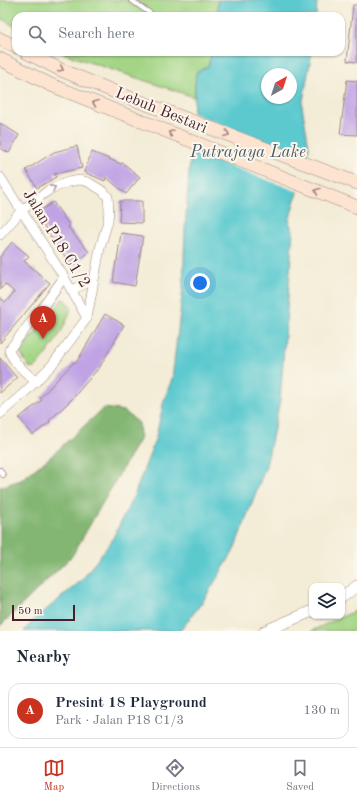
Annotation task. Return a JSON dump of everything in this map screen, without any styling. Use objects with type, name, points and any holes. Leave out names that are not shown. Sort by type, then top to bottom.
[{"type":"main road","points":[[0,39],[12,45]]},
{"type":"main road","name":"Lebuh Bestari","points":[[34,56],[61,70],[125,96],[357,183]]},
{"type":"main road","name":"Lebuh Bestari","points":[[0,59],[51,85],[355,206]]},
{"type":"street","name":"Jalan P18 C1/2","points":[[0,178],[64,277],[87,318]]},
{"type":"street","points":[[0,235],[21,211],[49,190],[68,182],[80,180],[88,182],[103,191],[108,198],[109,209],[87,318],[52,365],[36,382],[0,414]]},
{"type":"street","points":[[71,290],[85,284],[95,276]]},
{"type":"street","points":[[36,382],[17,363],[9,350],[64,277]]},
{"type":"street","points":[[345,596],[350,590],[357,586]]},
{"type":"street","points":[[345,597],[357,595]]},
{"type":"street","points":[[265,631],[309,612]]},
{"type":"lane","points":[[131,0],[148,12]]},
{"type":"lane","points":[[0,470],[3,476]]},
{"type":"green space","points":[[0,0],[218,0],[218,12],[12,12],[12,25],[0,18]]},
{"type":"green space","points":[[71,56],[211,56],[208,66],[196,73],[194,97]]},
{"type":"green space","points":[[62,299],[65,300],[71,308],[65,325],[51,348],[34,369],[29,367],[19,351],[50,316]]},
{"type":"green space","points":[[104,408],[124,411],[139,423],[140,438],[72,556],[0,626],[0,487],[21,480],[49,458]]},
{"type":"green space","points":[[357,610],[357,631],[311,631],[337,619],[345,619],[345,615]]},
{"type":"water","points":[[218,0],[317,0],[316,12],[218,12]]},
{"type":"water","name":"Putrajaya Lake","points":[[211,56],[311,56],[302,106],[309,147],[289,222],[293,231],[280,400],[266,466],[233,552],[203,601],[180,631],[24,631],[34,620],[82,580],[111,542],[136,491],[156,437],[164,400],[172,379],[183,288],[185,231],[196,73],[208,66]]},
{"type":"pier","points":[[191,113],[308,158],[299,192],[188,150]]},
{"type":"building","points":[[353,5],[357,5],[357,62],[347,61]]},
{"type":"building","points":[[347,80],[357,81],[357,135],[340,134]]},
{"type":"building","points":[[0,123],[19,135],[9,153],[0,148]]},
{"type":"building","points":[[77,146],[82,168],[54,174],[56,177],[37,188],[26,170],[54,152]]},
{"type":"building","points":[[92,152],[121,164],[123,163],[140,177],[126,194],[106,177],[105,181],[84,172]]},
{"type":"building","points":[[120,201],[142,201],[142,223],[119,222]]},
{"type":"building","points":[[53,202],[70,226],[68,227],[89,252],[73,266],[57,246],[36,214]]},
{"type":"building","points":[[121,233],[143,236],[135,286],[113,282]]},
{"type":"building","points":[[12,242],[29,256],[24,261],[50,283],[0,343],[0,298],[6,302],[14,292],[5,284],[0,290],[0,257]]},
{"type":"building","points":[[105,314],[124,325],[98,370],[72,399],[49,421],[50,422],[33,435],[19,418],[42,400],[40,398],[74,362],[76,363]]},
{"type":"building","points":[[0,358],[17,378],[0,393]]},
{"type":"place","name":"Presint 18 Playground","points":[[43,339]]}]
